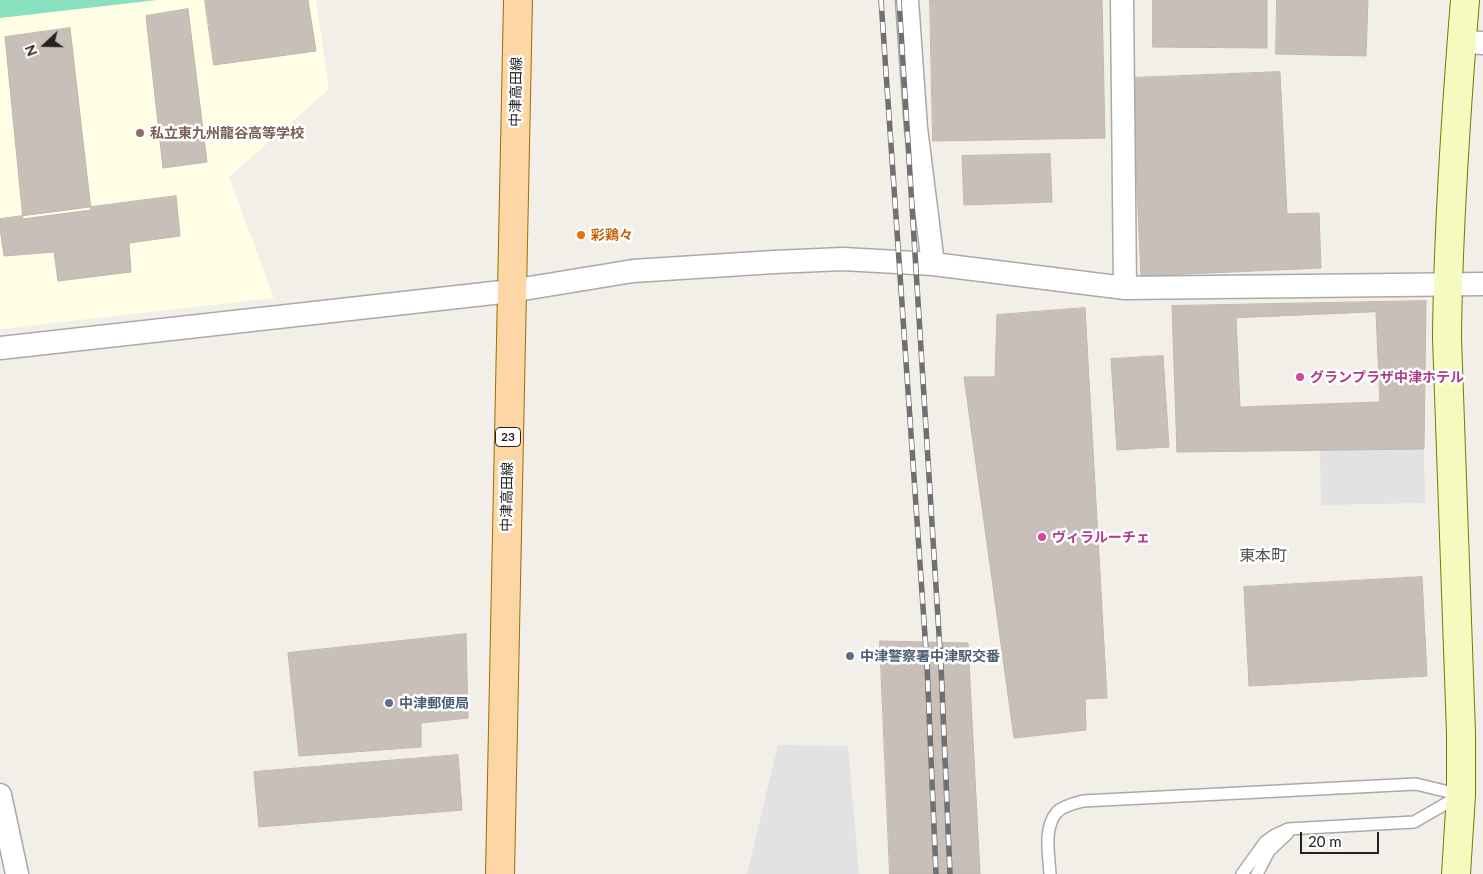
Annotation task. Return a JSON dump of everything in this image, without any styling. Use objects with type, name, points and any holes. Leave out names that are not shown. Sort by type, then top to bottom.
[{"type":"main road","name":"中津高田線","points":[[500,874],[518,0]]},
{"type":"street","points":[[907,0],[916,128],[933,264]]},
{"type":"street","points":[[1122,0],[1125,288]]},
{"type":"street","points":[[1456,874],[1472,794],[1461,733],[1447,338],[1449,232],[1472,43],[1465,0]]},
{"type":"street","points":[[0,348],[511,291],[633,271],[843,259],[933,264],[1125,288],[1483,284]]},
{"type":"street","points":[[0,795],[17,874]]},
{"type":"lane","points":[[1050,874],[1048,838],[1051,821],[1058,810],[1083,800],[1416,784],[1472,794]]},
{"type":"lane","points":[[1242,874],[1265,842],[1288,829],[1414,822],[1472,794]]},
{"type":"lane","points":[[1257,874],[1269,851],[1288,833],[1298,828]]},
{"type":"shaded area","name":"私立東九州龍谷高等学校","points":[[0,0],[316,0],[329,89],[229,177],[274,298],[0,329]]},
{"type":"shaded area","points":[[1424,449],[1425,503],[1321,505],[1320,450]]},
{"type":"shaded area","points":[[778,745],[848,746],[859,874],[747,874]]},
{"type":"green space","points":[[0,0],[157,0],[0,18]]},
{"type":"building","points":[[205,0],[308,0],[316,51],[214,65]]},
{"type":"building","points":[[930,0],[1102,0],[1105,138],[933,141]]},
{"type":"building","points":[[1153,0],[1267,0],[1267,48],[1153,47]]},
{"type":"building","points":[[1277,0],[1368,0],[1366,56],[1276,54]]},
{"type":"building","points":[[188,9],[207,162],[163,168],[146,16]]},
{"type":"building","points":[[70,28],[91,210],[23,219],[5,37]]},
{"type":"building","points":[[1280,72],[1287,214],[1319,213],[1321,268],[1141,276],[1132,78]]},
{"type":"building","points":[[1050,154],[1052,202],[964,205],[962,156]]},
{"type":"building","points":[[176,196],[180,236],[129,243],[131,272],[58,281],[54,252],[4,256],[0,219]]},
{"type":"building","name":"グランプラザ中津ホテル","points":[[1426,301],[1424,449],[1177,452],[1172,306]]},
{"type":"building","name":"ヴィラルーチェ","points":[[1085,308],[1107,698],[1085,699],[1086,730],[1014,738],[964,377],[995,377],[997,315]]},
{"type":"building","points":[[1376,312],[1380,402],[1240,407],[1236,318]]},
{"type":"building","points":[[1163,356],[1169,447],[1117,450],[1111,359]]},
{"type":"building","points":[[1422,577],[1427,676],[1249,686],[1244,587]]},
{"type":"building","points":[[466,634],[468,718],[421,723],[421,747],[299,756],[288,653]]},
{"type":"building","points":[[880,641],[968,643],[980,874],[890,874]]},
{"type":"building","points":[[458,755],[462,810],[259,827],[254,772]]},
{"type":"railway","points":[[881,0],[927,665],[936,874]]},
{"type":"railway","points":[[899,0],[941,666],[950,874]]},
{"type":"place","name":"私立東九州龍谷高等学校","points":[[140,133]]},
{"type":"place","name":"彩鶏々","points":[[581,235]]},
{"type":"place","name":"グランプラザ中津ホテル","points":[[1300,377]]},
{"type":"place","name":"ヴィラルーチェ","points":[[1042,537]]},
{"type":"place","name":"中津警察署中津駅交番","points":[[850,656]]},
{"type":"place","name":"中津郵便局","points":[[389,703]]},
{"type":"district","name":"東本町","points":[[1263,556]]}]
